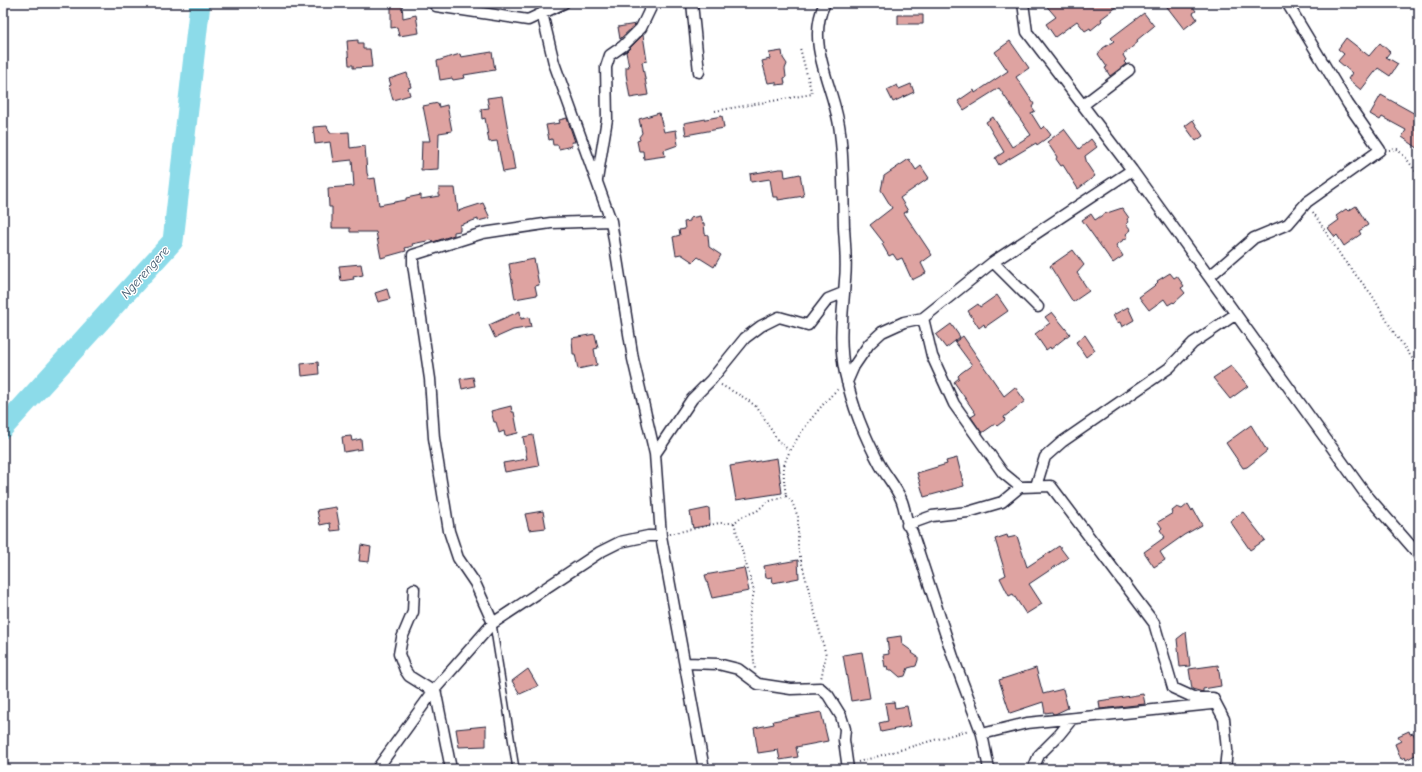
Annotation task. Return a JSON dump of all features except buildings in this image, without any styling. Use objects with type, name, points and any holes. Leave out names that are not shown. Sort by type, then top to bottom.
[{"type":"street","points":[[433,3],[436,6],[528,20],[564,3]]},
{"type":"street","points":[[596,182],[607,119],[606,66],[610,55],[623,46],[641,28],[653,3]]},
{"type":"street","points":[[692,3],[699,72]]},
{"type":"street","points":[[1023,3],[1027,32],[1132,170],[1364,492],[1417,549]]},
{"type":"street","points":[[1209,277],[1254,238],[1288,224],[1307,202],[1380,150],[1340,91],[1287,3]]},
{"type":"street","points":[[822,5],[818,23],[820,55],[840,130],[846,280],[843,294],[841,349],[847,382],[854,409],[864,433],[881,466],[902,499],[907,525],[912,532],[952,657],[981,731],[989,769]]},
{"type":"street","points":[[542,13],[554,63],[611,221],[633,359],[655,454],[661,536],[686,664],[704,769]]},
{"type":"street","points":[[1083,105],[1129,70]]},
{"type":"street","points":[[847,382],[854,366],[869,344],[882,332],[904,322],[923,318],[993,262],[1132,170]]},
{"type":"street","points":[[493,623],[475,583],[458,558],[449,531],[434,438],[430,380],[413,264],[413,255],[483,233],[551,223],[611,221]]},
{"type":"street","points":[[993,262],[1038,307]]},
{"type":"street","points":[[655,454],[692,399],[711,380],[745,338],[761,326],[779,317],[808,325],[828,299],[843,294]]},
{"type":"street","points":[[1036,486],[1045,457],[1062,442],[1169,368],[1193,343],[1236,314]]},
{"type":"street","points":[[923,318],[932,356],[954,404],[1003,473],[1020,487]]},
{"type":"street","points":[[907,525],[932,516],[968,512],[1002,502],[1020,487],[1051,486],[1154,623],[1173,688],[1195,698],[1213,698],[1224,719],[1227,750],[1225,769]]},
{"type":"street","points":[[377,769],[435,689],[493,623],[600,552],[620,542],[648,536],[661,536]]},
{"type":"street","points":[[414,589],[413,612],[402,638],[399,654],[409,676],[433,691],[435,689]]},
{"type":"street","points":[[686,664],[718,664],[738,669],[758,684],[791,689],[820,688],[828,694],[841,716],[845,729],[844,740],[847,767]]},
{"type":"street","points":[[435,689],[451,769]]},
{"type":"street","points":[[981,731],[1027,723],[1216,703]]},
{"type":"street","points":[[1033,769],[1039,755],[1059,736],[1072,719]]},
{"type":"lane","points":[[493,623],[516,769]]},
{"type":"path","points":[[715,111],[812,94],[800,48]]},
{"type":"path","points":[[1380,150],[1397,149],[1406,158],[1419,176]]},
{"type":"path","points":[[1307,202],[1343,260],[1372,295],[1393,331],[1419,368]]},
{"type":"path","points":[[711,380],[745,398],[758,408],[778,441],[789,450]]},
{"type":"path","points":[[820,688],[826,655],[798,549],[798,517],[792,502],[786,496],[784,467],[789,450],[817,412],[847,382]]},
{"type":"path","points":[[661,536],[719,522],[734,523],[740,517],[757,511],[767,502],[786,496]]},
{"type":"path","points":[[734,523],[754,591],[749,617],[752,655],[758,684]]},
{"type":"path","points":[[847,767],[981,731]]},
{"type":"waterway","name":"Ngerengere","points":[[3,428],[173,241],[200,3]]}]
